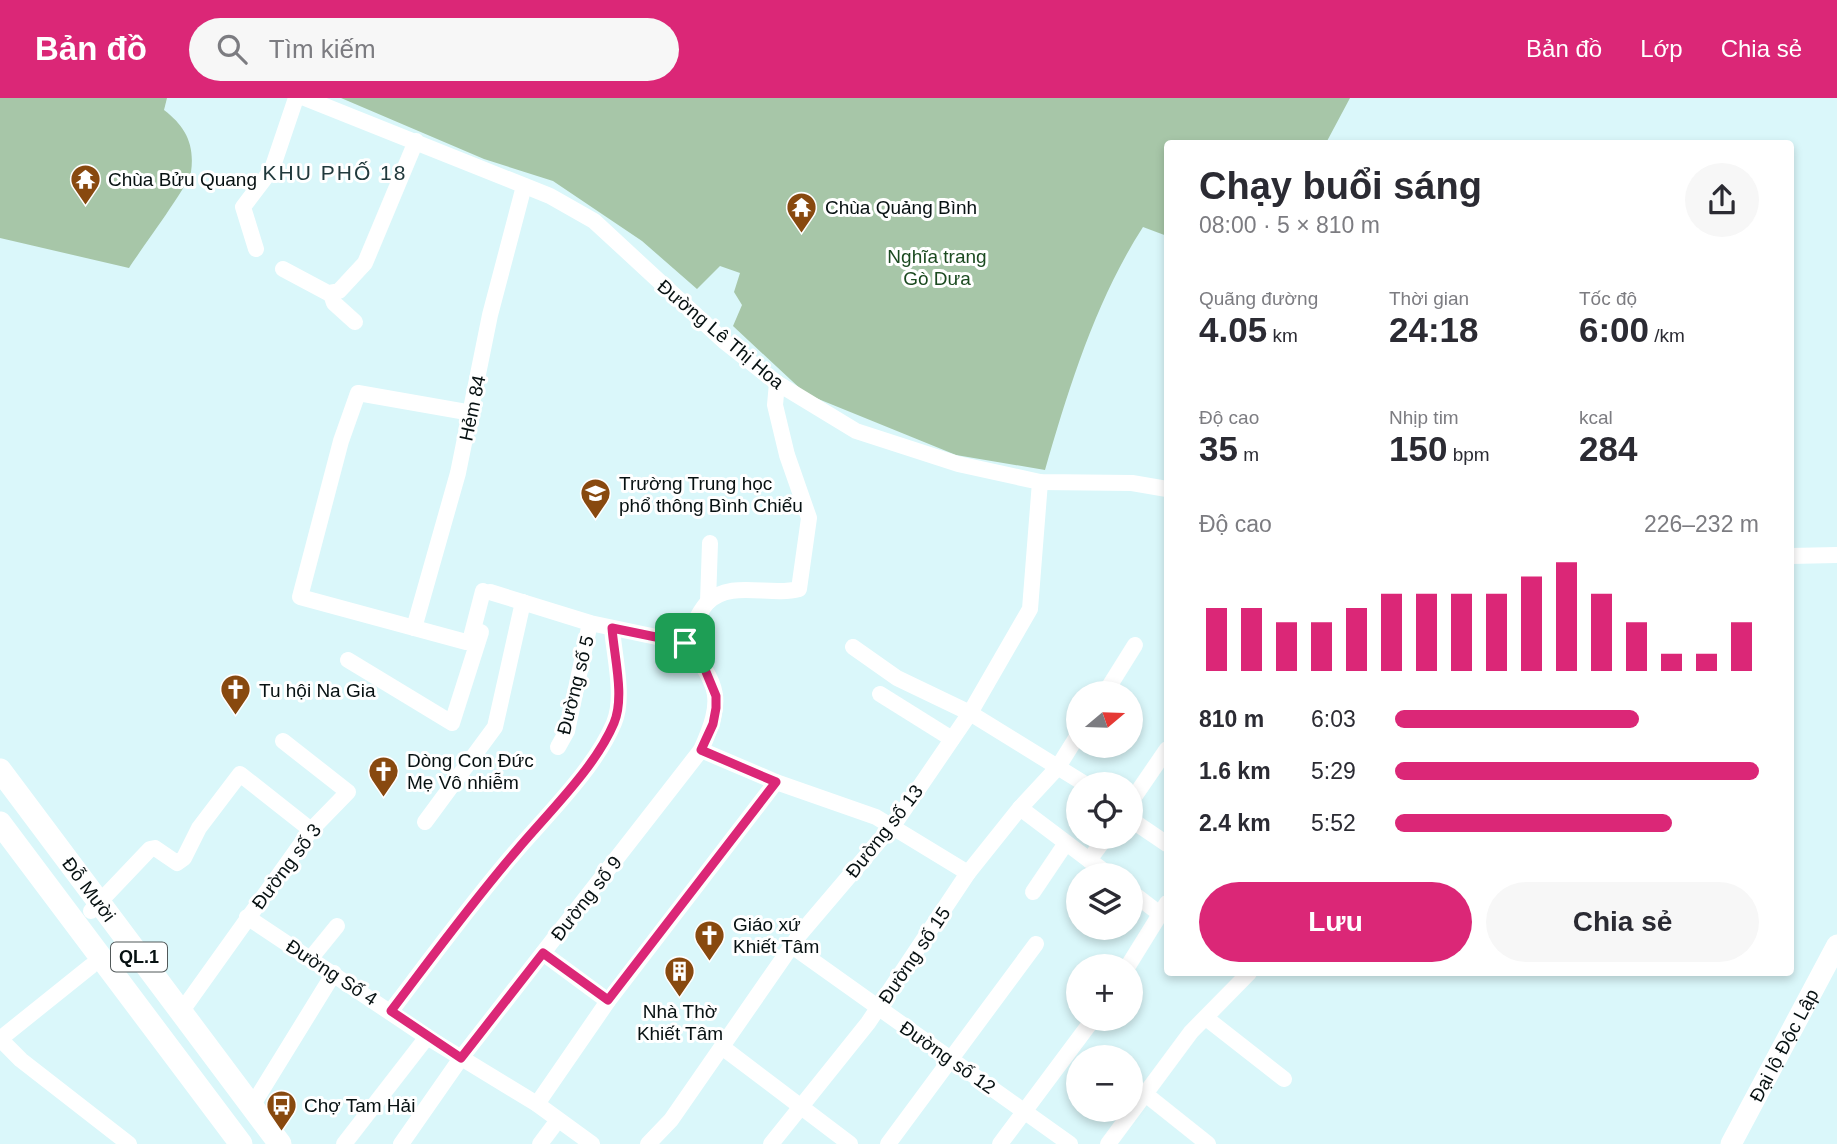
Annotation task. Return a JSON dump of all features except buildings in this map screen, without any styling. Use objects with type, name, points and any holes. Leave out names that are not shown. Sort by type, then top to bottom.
[{"type":"highway","name":"Đỗ Mười","points":[[0,769],[95,908],[268,1144]]},
{"type":"highway","name":"Đỗ Mười","points":[[0,790],[32,836],[181,1012],[280,1144]]},
{"type":"highway","name":"Đỗ Mười","points":[[0,824],[159,1044],[226,1144]]},
{"type":"highway","name":"Đỗ Mười","points":[[0,845],[91,966],[241,1144]]},
{"type":"main road","name":"Đại lộ Độc Lập","points":[[1731,1144],[1837,945]]},
{"type":"main road","name":"Đại lộ Độc Lập","points":[[1747,1144],[1837,975]]},
{"type":"street","points":[[256,249],[243,207],[272,169],[296,98]]},
{"type":"street","name":"Đường Lê Thị Hoa","points":[[306,98],[361,123],[416,141],[524,186],[594,221],[690,312],[777,383],[856,431],[958,464],[1040,482],[1132,483],[1164,488]]},
{"type":"street","points":[[331,294],[339,291],[365,263],[416,141]]},
{"type":"street","name":"Hẻm 84","points":[[414,628],[472,413],[490,315],[524,186]]},
{"type":"street","points":[[283,269],[331,294],[334,303],[355,322]]},
{"type":"street","points":[[708,602],[736,590],[789,592],[799,589],[809,518],[778,418],[775,405],[777,383]]},
{"type":"street","points":[[472,413],[358,393],[341,441],[300,597],[469,642],[489,592]]},
{"type":"street","name":"Đường số 13","points":[[648,1144],[671,1120],[792,946],[892,827],[970,713],[1030,609],[1040,482]]},
{"type":"street","points":[[489,592],[590,623],[685,643],[708,602],[710,543]]},
{"type":"street","points":[[1794,556],[1837,555]]},
{"type":"street","points":[[348,660],[452,723],[489,592]]},
{"type":"street","points":[[425,822],[495,727],[523,603]]},
{"type":"street","name":"Đường số 5","points":[[558,747],[567,731],[590,623]]},
{"type":"street","points":[[391,1011],[516,851],[561,802],[605,738],[614,722],[618,705],[612,628]]},
{"type":"street","name":"Đường số 9","points":[[401,1144],[461,1058],[701,750],[713,724],[716,696],[704,667],[685,643]]},
{"type":"street","points":[[1112,681],[1135,645]]},
{"type":"street","points":[[853,647],[897,678],[970,713],[1066,772]]},
{"type":"street","points":[[880,694],[952,738]]},
{"type":"street","name":"Đường số 3","points":[[181,1012],[311,830],[348,791],[283,741]]},
{"type":"street","points":[[701,750],[776,782],[876,817],[968,873]]},
{"type":"street","points":[[1143,784],[1164,753]]},
{"type":"street","points":[[1058,767],[1066,754]]},
{"type":"street","name":"Đường số 15","points":[[771,1144],[878,1008],[968,873],[1020,808],[1058,767]]},
{"type":"street","points":[[95,908],[150,849],[155,848],[177,863],[184,858],[199,828],[240,775],[311,830]]},
{"type":"street","points":[[537,1104],[608,1000],[776,782]]},
{"type":"street","points":[[1020,808],[1066,843],[1033,892]]},
{"type":"street","points":[[1143,828],[1164,842]]},
{"type":"street","points":[[1074,849],[1093,863]]},
{"type":"street","points":[[1089,860],[1097,849]]},
{"type":"street","points":[[1135,954],[1163,908],[1143,898]]},
{"type":"street","name":"Đường Số 4","points":[[247,917],[427,1037],[537,1104],[592,1144]]},
{"type":"street","points":[[310,958],[337,926]]},
{"type":"street","points":[[888,1144],[1037,944]]},
{"type":"street","name":"Đường số 12","points":[[792,946],[1070,1144]]},
{"type":"street","points":[[543,953],[608,1000]]},
{"type":"street","points":[[91,966],[0,1039],[21,1060],[130,1144]]},
{"type":"street","points":[[252,1106],[334,973]]},
{"type":"street","points":[[1108,1144],[1191,1032],[1246,976]]},
{"type":"street","points":[[1206,1018],[1284,1079]]},
{"type":"street","points":[[1000,1144],[1084,1031]]},
{"type":"street","points":[[344,1144],[427,1037]]},
{"type":"street","points":[[722,1046],[850,1144]]},
{"type":"street","points":[[1144,1093],[1208,1144]]},
{"type":"street","points":[[540,1144],[558,1119]]},
{"type":"green space","name":"Chùa Bửu Quang","points":[[0,98],[167,98],[164,110],[178,122],[190,144],[191,172],[173,204],[129,268],[0,238]]},
{"type":"green space","name":"Nghĩa trang Gò Dưa","points":[[341,98],[1350,98],[1328,140],[1164,140],[1164,235],[1143,227],[1111,284],[1085,345],[1045,470],[956,455],[806,394],[733,326],[742,305],[734,292],[740,273],[720,266],[697,289],[642,241],[553,181],[484,159]]},
{"type":"place","name":"Chùa Bửu Quang","points":[[85,206]]},
{"type":"place","name":"Chùa Quảng Bình","points":[[802,234]]},
{"type":"place","name":"Trường Trung học phổ thông Bình Chiểu","points":[[596,521]]},
{"type":"place","name":"Tu hội Na Gia","points":[[236,717]]},
{"type":"place","name":"Dòng Con Đức Mẹ Vô nhiễm","points":[[384,798]]},
{"type":"place","name":"Giáo xứ Khiết Tâm","points":[[710,962]]},
{"type":"place","name":"Nhà Thờ Khiết Tâm","points":[[680,999]]},
{"type":"place","name":"Chợ Tam Hải","points":[[281,1132]]},
{"type":"district","name":"KHU PHỐ 18","points":[[335,173]]},
{"type":"route","points":[[612,628],[685,643],[704,667],[716,696],[713,724],[701,750],[776,782],[608,1000],[543,953],[461,1058],[391,1011],[516,851],[561,802],[605,738],[614,722],[618,705],[612,628]]}]
